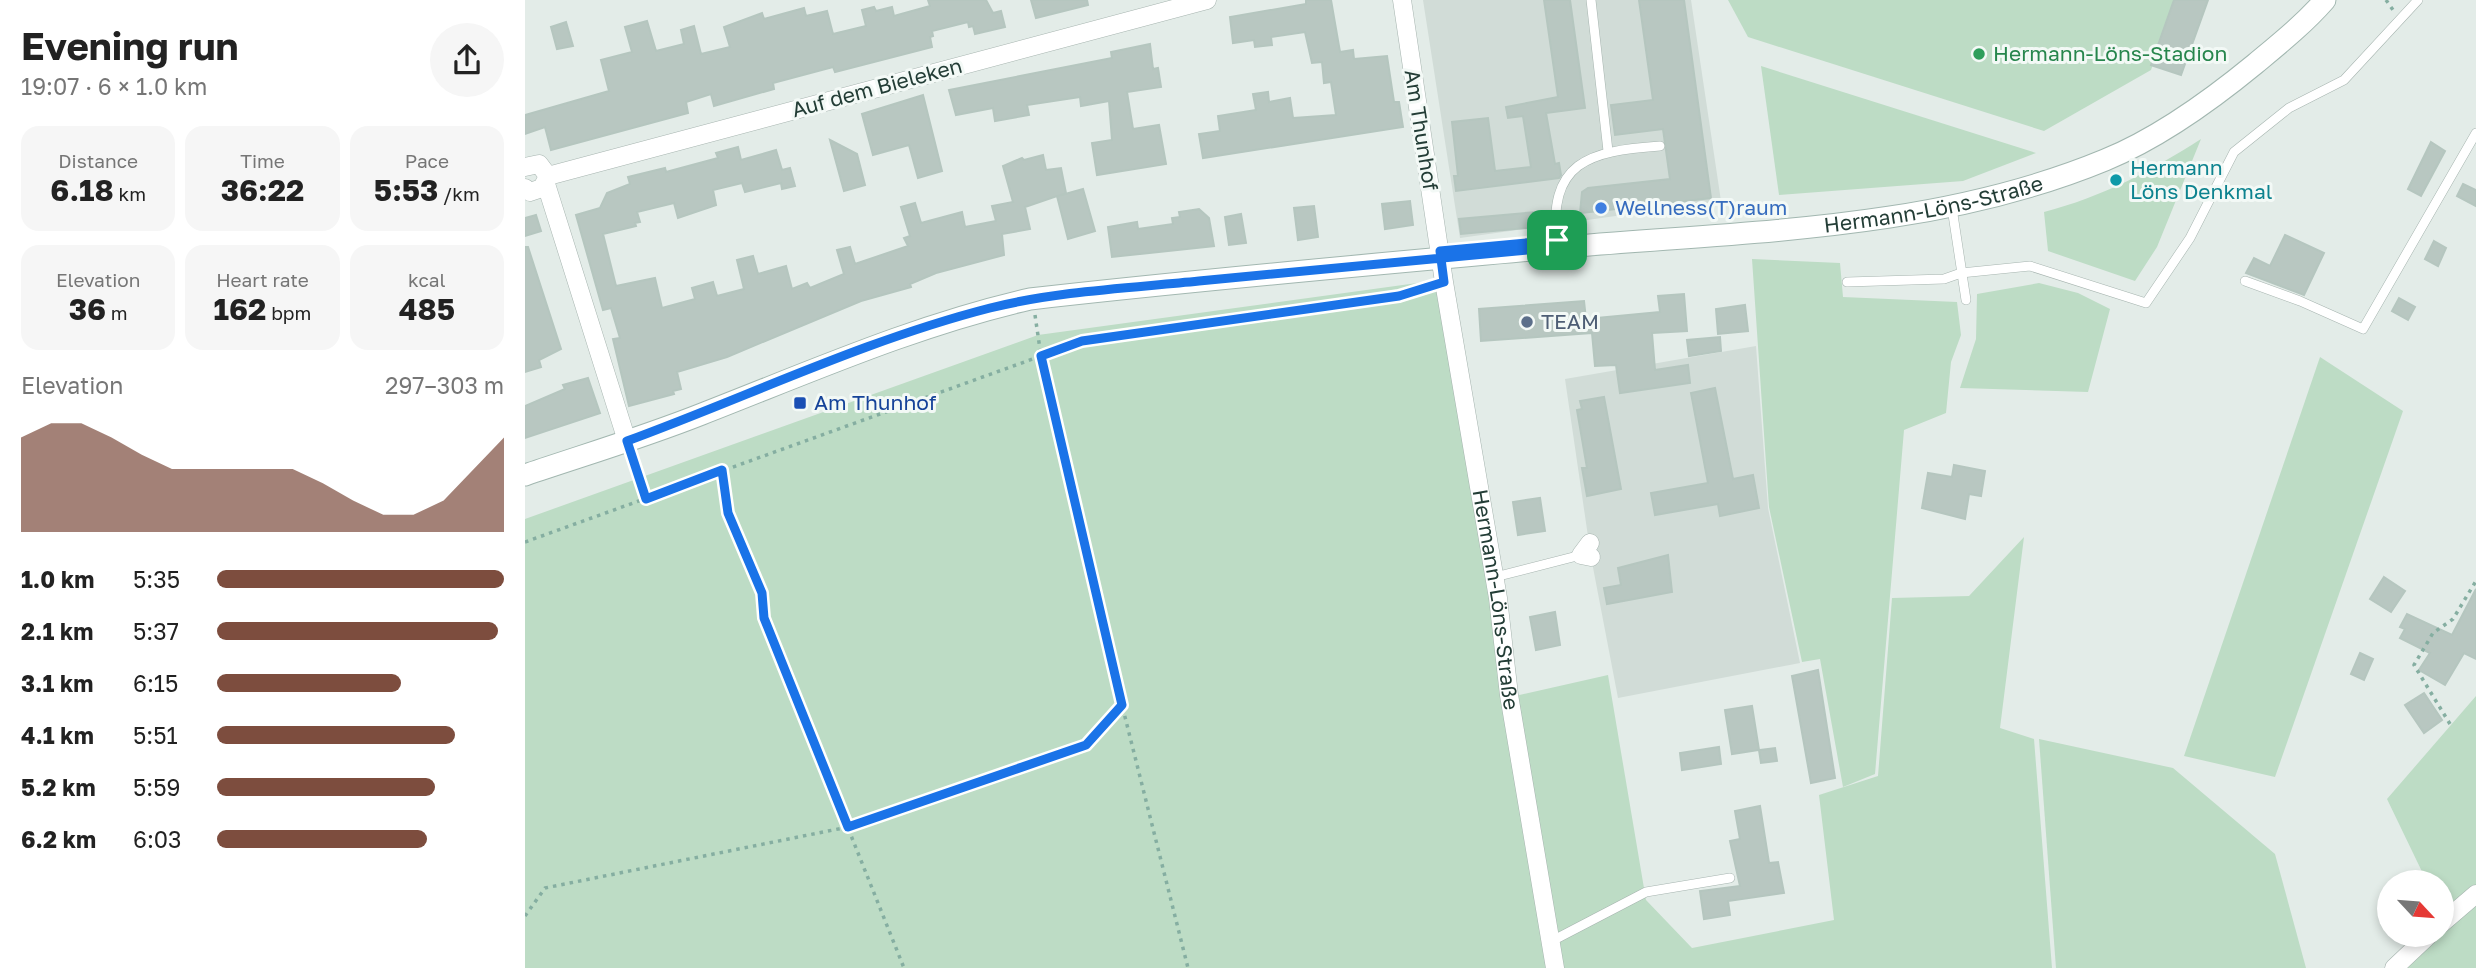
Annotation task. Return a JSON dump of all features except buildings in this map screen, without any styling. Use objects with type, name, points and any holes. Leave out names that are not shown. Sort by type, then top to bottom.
[{"type":"street","name":"Auf dem Bieleken","points":[[525,188],[530,192],[547,180],[1206,0]]},
{"type":"street","name":"Am Thunhof","points":[[1402,0],[1441,259]]},
{"type":"street","name":"Hermann-Löns-Straße","points":[[525,475],[627,441],[907,334],[1030,299],[1557,247],[1677,240],[1952,208],[2025,188],[2108,159],[2221,92],[2296,30],[2325,0]]},
{"type":"street","points":[[525,167],[539,164],[547,180],[627,441]]},
{"type":"street","name":"Hermann-Löns-Straße","points":[[1441,259],[1495,577],[1509,695],[1555,968]]},
{"type":"street","points":[[2454,913],[2476,894]]},
{"type":"street","points":[[2394,968],[2416,947]]},
{"type":"lane","points":[[1591,0],[1608,151]]},
{"type":"lane","points":[[1847,282],[1944,279],[1961,273],[2030,265],[2146,303],[2190,238],[2234,152],[2289,108],[2344,80],[2418,0]]},
{"type":"lane","points":[[2245,281],[2300,301],[2363,330],[2476,133]]},
{"type":"lane","points":[[1557,247],[1558,198],[1568,178],[1580,163],[1608,151],[1660,146]]},
{"type":"lane","points":[[1952,208],[1966,300]]},
{"type":"lane","points":[[1495,577],[1587,552]]},
{"type":"lane","points":[[1550,942],[1646,892],[1730,878]]},
{"type":"path","points":[[525,542],[1082,341],[1399,296],[1444,282]]},
{"type":"path","points":[[1030,299],[1122,705],[1188,968]]},
{"type":"path","points":[[627,441],[646,499]]},
{"type":"path","points":[[722,470],[728,513],[762,593],[764,618],[904,968]]},
{"type":"path","points":[[2451,724],[2423,684],[2414,665],[2433,633],[2452,619],[2476,581]]},
{"type":"path","points":[[525,916],[545,888],[848,827],[1086,745],[1122,705]]},
{"type":"shaded area","points":[[1423,0],[1691,0],[1721,201],[1460,238]]},
{"type":"shaded area","points":[[1756,346],[1768,508],[1800,663],[1618,698],[1591,557],[1565,379]]},
{"type":"green space","name":"Hermann-Löns-Stadion","points":[[1728,0],[2176,0],[2151,70],[2044,131],[1748,37]]},
{"type":"green space","points":[[1761,66],[2036,153],[1963,181],[1779,195]]},
{"type":"green space","points":[[2201,139],[2157,247],[2135,281],[2048,251],[2044,212],[2086,199],[2125,182]]},
{"type":"green space","points":[[1752,259],[1840,263],[1843,297],[1957,302],[1961,335],[1951,362],[1946,413],[1904,430],[1875,774],[1843,787],[1820,659],[1802,662],[1769,507]]},
{"type":"green space","points":[[1439,280],[1506,698],[1608,675],[1646,900],[1692,948],[1834,920],[1819,795],[1878,776],[1892,598],[1969,596],[2024,537],[2000,728],[2034,739],[2052,968],[525,968],[525,519],[1038,335]]},
{"type":"green space","points":[[2039,283],[2078,293],[2110,309],[2088,392],[1960,388],[1976,339],[1977,294]]},
{"type":"green space","points":[[2320,357],[2403,411],[2275,777],[2184,756]]},
{"type":"green space","points":[[2476,696],[2476,885],[2454,904],[2454,870],[2421,870],[2387,799]]},
{"type":"green space","points":[[2039,739],[2173,768],[2275,854],[2306,968],[2056,968]]},
{"type":"green space","points":[[2476,903],[2476,968],[2405,968],[2428,947],[2454,947],[2454,923]]},
{"type":"place","name":"Hermann-Löns-Stadion","points":[[1979,54]]},
{"type":"place","name":"Hermann Löns Denkmal","points":[[2116,180]]},
{"type":"place","name":"Wellness(T)raum","points":[[1601,208]]},
{"type":"place","name":"TEAM","points":[[1527,322]]},
{"type":"place","name":"Am Thunhof","points":[[800,403]]},
{"type":"route","points":[[1557,240],[1440,251],[1441,259],[1444,282],[1399,296],[1082,341],[1041,356],[1122,705],[1086,745],[848,827],[764,618],[762,593],[728,513],[722,470],[646,499],[627,441],[907,334],[1030,299],[1151,286],[1441,259],[1557,247],[1557,240]]}]
